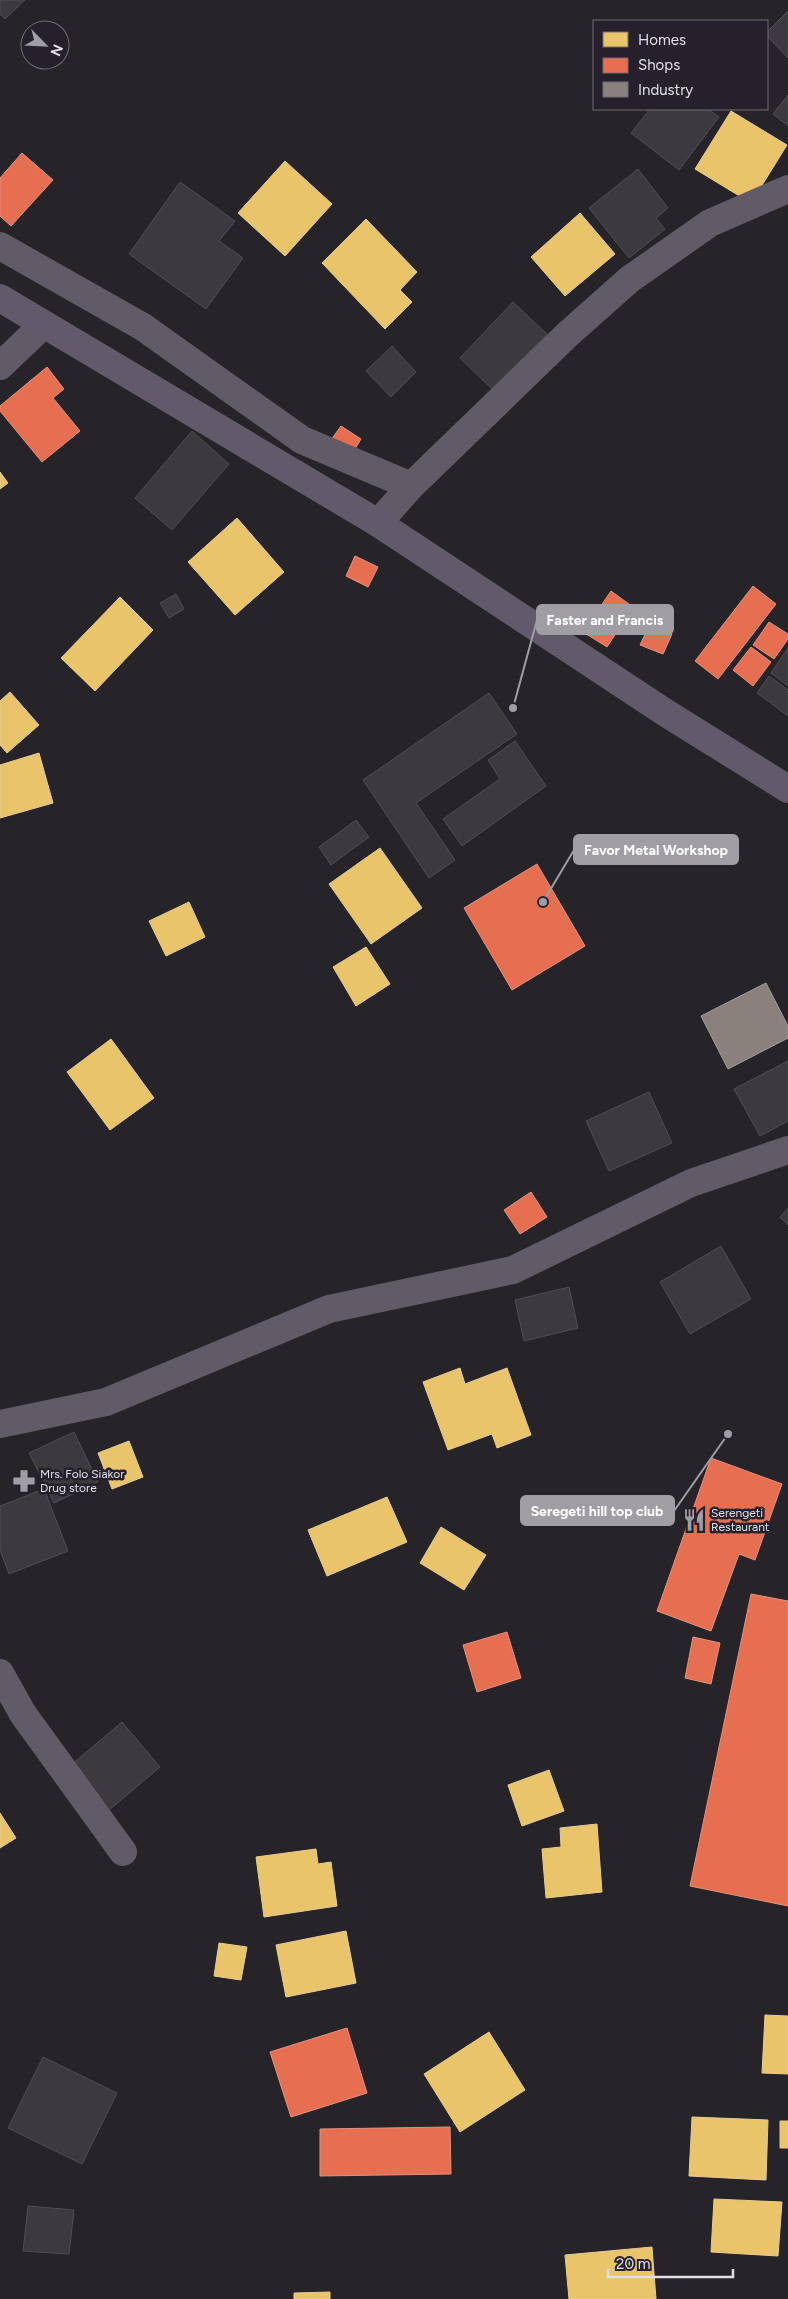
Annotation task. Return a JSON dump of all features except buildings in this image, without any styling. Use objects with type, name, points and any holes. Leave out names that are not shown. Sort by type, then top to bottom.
[{"type":"main road","points":[[0,298],[378,523],[666,713],[788,790]]},
{"type":"street","points":[[378,523],[411,486],[568,334],[630,279],[710,223],[788,189]]},
{"type":"street","points":[[0,246],[144,327],[302,440],[411,486]]},
{"type":"street","points":[[0,366],[43,325]]},
{"type":"street","points":[[0,1424],[106,1402],[329,1309],[513,1270],[691,1183],[788,1150]]},
{"type":"street","points":[[0,1673],[23,1714],[123,1852]]},
{"type":"place","name":"Faster and Francis","points":[[513,708]]},
{"type":"place","name":"Favor Metal Workshop","points":[[543,902]]},
{"type":"place","name":"Seregeti hill top club","points":[[728,1434]]},
{"type":"place","name":"Mrs. Folo Siakor Drug store","points":[[24,1481]]},
{"type":"place","name":"Serengeti Restaurant","points":[[694,1520]]}]
